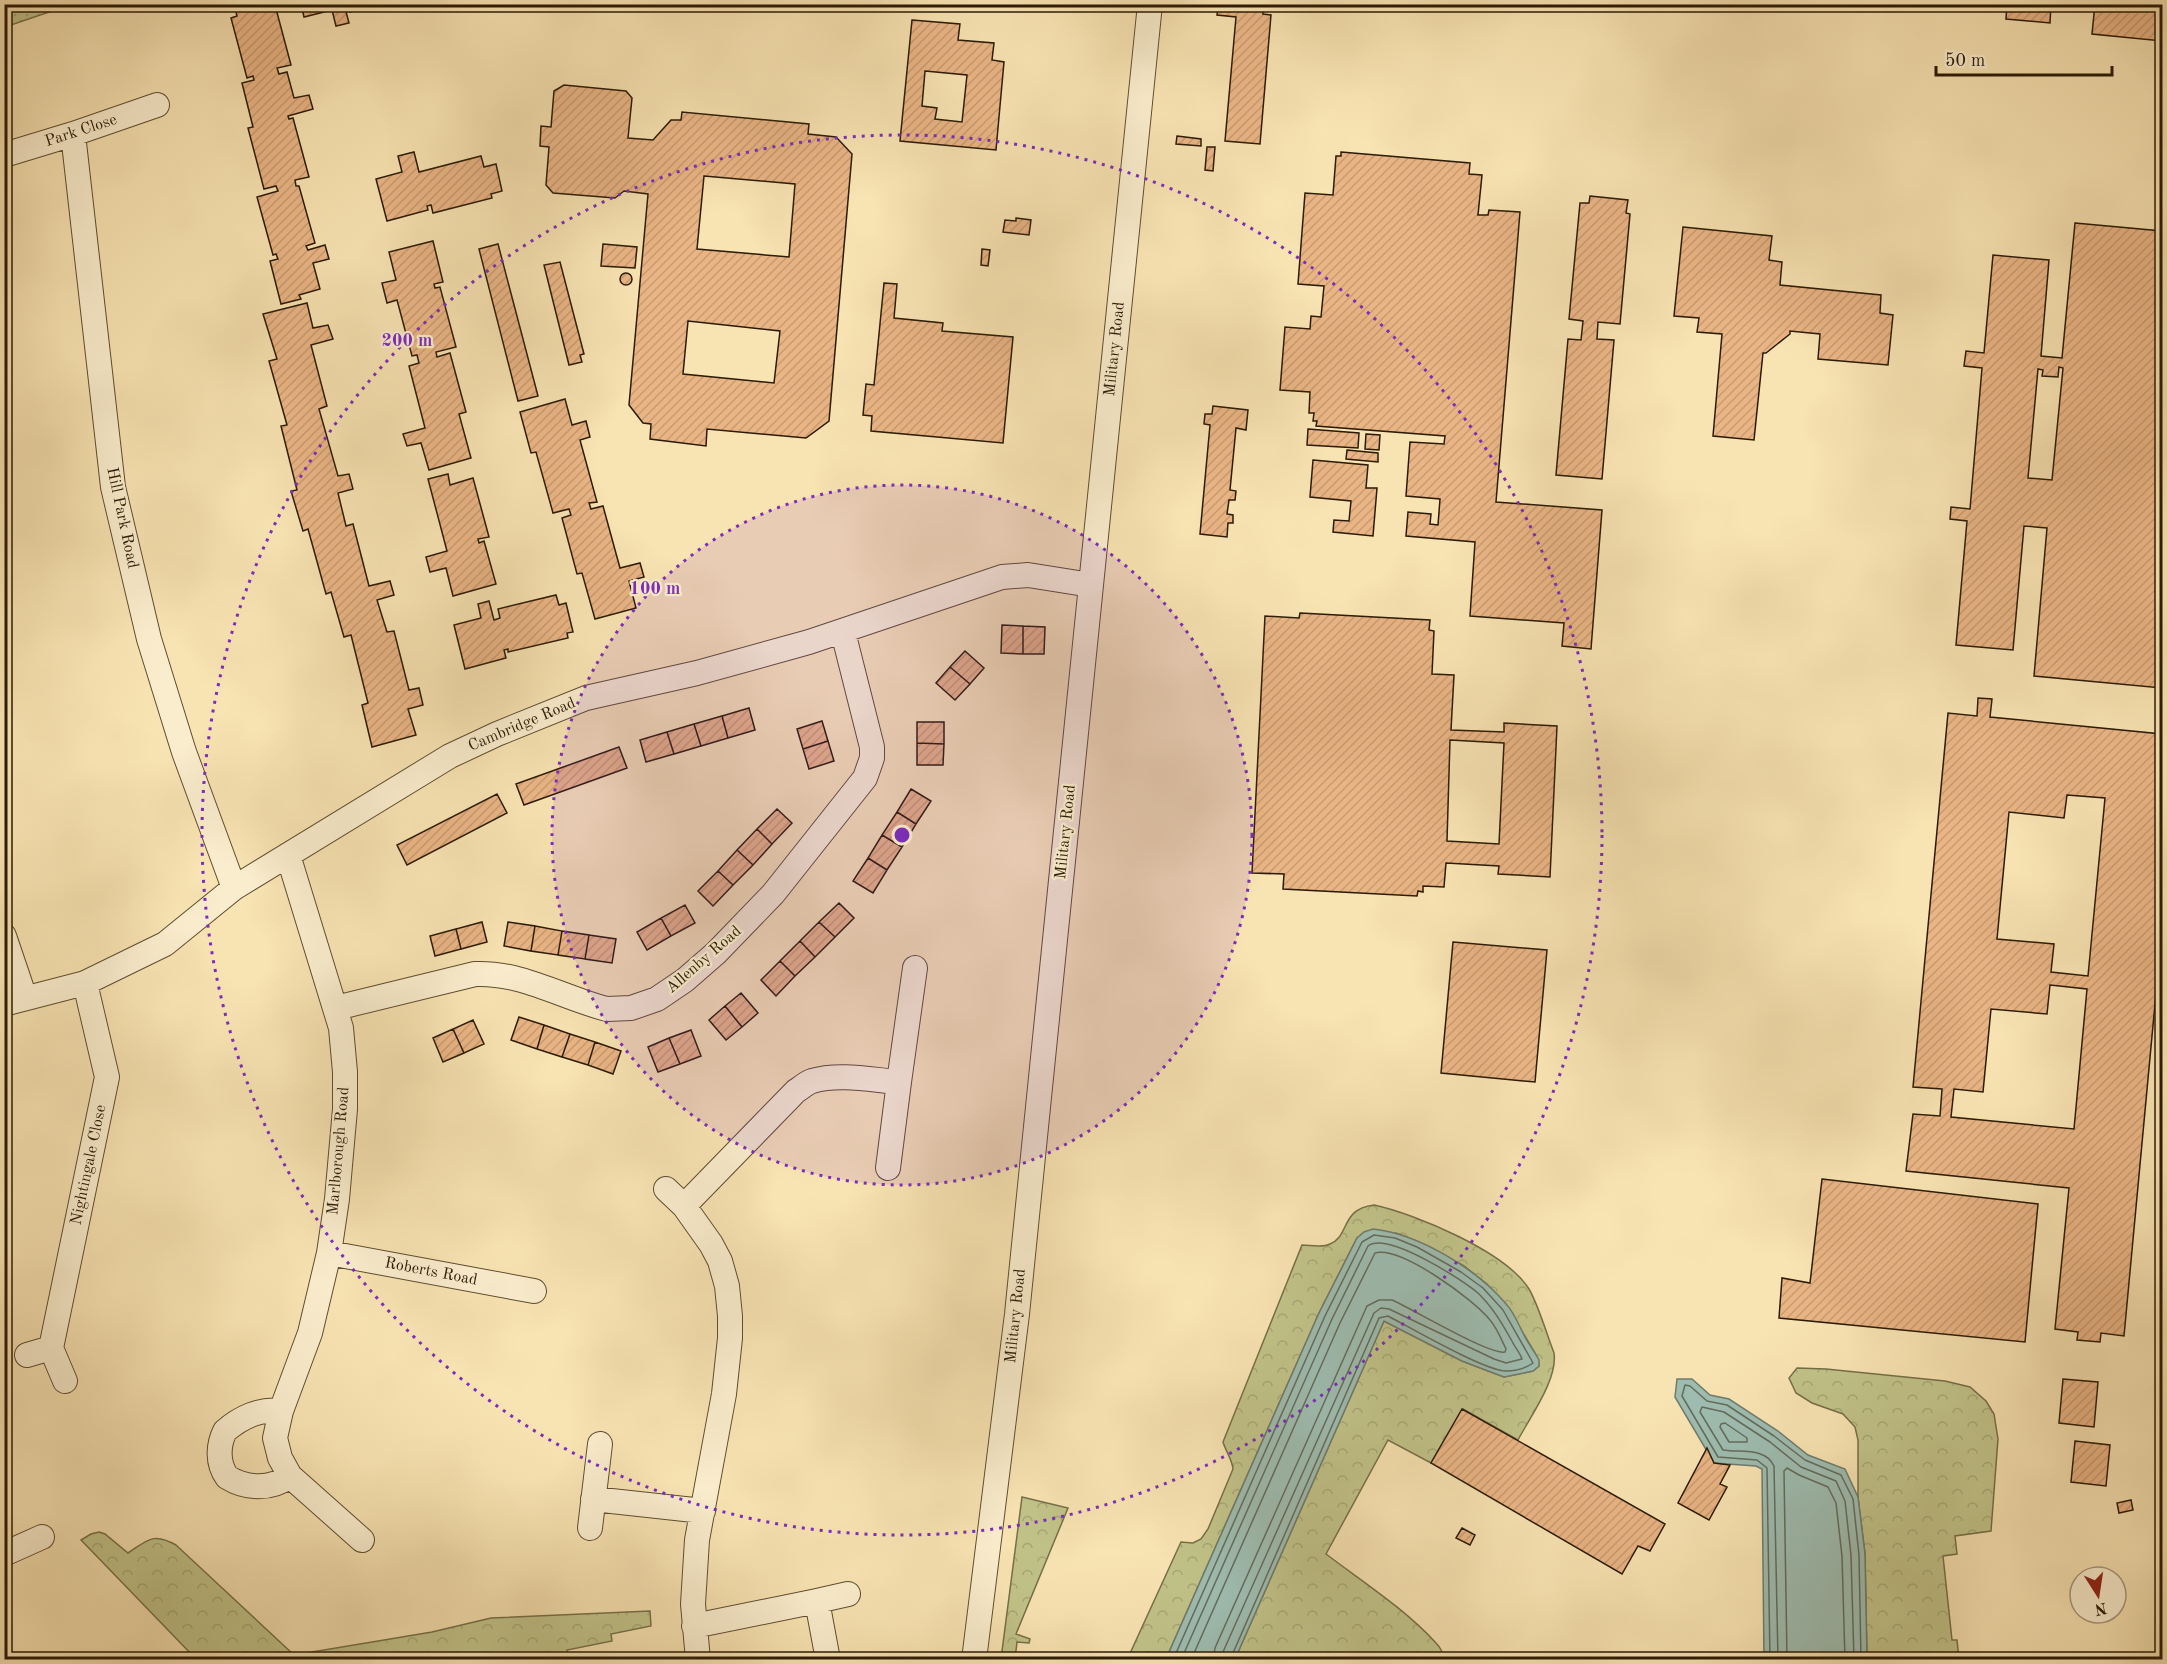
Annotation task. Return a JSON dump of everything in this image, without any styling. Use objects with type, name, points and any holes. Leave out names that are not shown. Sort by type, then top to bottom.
[{"type":"street","name":"Military Road","points":[[974,1659],[1017,1314],[1150,4]]},
{"type":"street","name":"Park Close","points":[[4,155],[157,105]]},
{"type":"street","name":"Hill Park Road","points":[[74,134],[113,488],[149,639],[177,729],[234,888]]},
{"type":"street","name":"Cambridge Road","points":[[15,1001],[85,983],[165,944],[234,888],[450,756],[528,720],[586,698],[697,673],[843,632],[1007,576],[1028,575],[1091,585]]},
{"type":"street","name":"Allenby Road","points":[[336,1008],[475,974],[489,973],[512,976],[607,1009],[621,1010],[644,1005],[673,990],[733,938],[774,894],[865,778],[872,758],[872,747],[843,632]]},
{"type":"street","name":"Marlborough Road","points":[[288,855],[336,1008],[343,1044],[345,1109],[340,1176],[329,1253],[310,1333],[281,1411],[275,1438],[280,1458],[290,1476],[362,1540]]},
{"type":"street","points":[[4,936],[15,1001]]},
{"type":"street","points":[[888,1168],[915,968]]},
{"type":"street","name":"Nightingale Close","points":[[51,1348],[107,1077],[85,983]]},
{"type":"street","points":[[684,1206],[796,1091],[810,1082],[825,1078],[843,1078],[899,1082]]},
{"type":"street","points":[[666,1189],[684,1206],[711,1244],[720,1261],[728,1286],[730,1338],[724,1394],[697,1540],[694,1573],[694,1626],[698,1659]]},
{"type":"street","name":"Roberts Road","points":[[329,1253],[534,1291]]},
{"type":"street","points":[[27,1355],[51,1348],[64,1381]]},
{"type":"street","points":[[281,1411],[264,1411],[255,1414],[225,1431],[219,1450],[226,1477],[243,1485],[267,1486],[277,1484],[290,1476]]},
{"type":"street","points":[[590,1528],[600,1444]]},
{"type":"street","points":[[594,1499],[703,1511]]},
{"type":"street","points":[[4,1554],[42,1537]]},
{"type":"street","points":[[694,1626],[848,1594]]},
{"type":"street","points":[[817,1601],[828,1659]]},
{"type":"green space","points":[[5,4],[70,4],[70,5],[5,27]]},
{"type":"green space","points":[[1374,1205],[1413,1217],[1459,1236],[1501,1262],[1517,1275],[1532,1295],[1554,1353],[1548,1386],[1518,1440],[1463,1409],[1431,1463],[1388,1440],[1326,1554],[1411,1619],[1438,1645],[1444,1659],[1235,1659],[1384,1321],[1462,1361],[1504,1377],[1533,1371],[1539,1366],[1535,1353],[1507,1306],[1487,1284],[1464,1266],[1419,1242],[1396,1233],[1357,1238],[1319,1313],[1166,1659],[1127,1660],[1181,1542],[1193,1543],[1201,1539],[1208,1529],[1233,1469],[1223,1442],[1302,1245],[1330,1244],[1341,1235],[1350,1217],[1363,1207]]},
{"type":"green space","points":[[1797,1368],[1945,1381],[1970,1387],[1986,1401],[1994,1414],[1998,1439],[1991,1531],[1955,1536],[1957,1554],[1943,1556],[1952,1640],[1957,1640],[1959,1659],[1867,1659],[1865,1554],[1858,1497],[1858,1440],[1855,1427],[1843,1414],[1812,1403],[1796,1393],[1789,1378]]},
{"type":"green space","points":[[1022,1497],[1068,1508],[1016,1634],[1030,1639],[1029,1643],[1017,1642],[1015,1659],[1001,1659]]},
{"type":"green space","points":[[99,1532],[105,1534],[128,1553],[146,1541],[156,1538],[176,1545],[294,1655],[432,1632],[491,1618],[650,1611],[651,1626],[611,1634],[612,1641],[567,1650],[569,1659],[196,1659],[81,1540]]},
{"type":"water","points":[[1373,1229],[1391,1232],[1428,1246],[1464,1266],[1480,1279],[1495,1292],[1515,1316],[1539,1360],[1539,1366],[1533,1371],[1504,1377],[1462,1361],[1384,1321],[1235,1659],[1166,1659],[1319,1313],[1357,1238]]},
{"type":"water","points":[[1677,1379],[1692,1379],[1710,1395],[1729,1399],[1778,1431],[1808,1455],[1845,1469],[1858,1497],[1865,1554],[1867,1659],[1764,1659],[1762,1469],[1756,1466],[1714,1463],[1675,1397]]},
{"type":"building","points":[[234,4],[275,5],[291,65],[277,68],[279,74],[287,72],[294,98],[309,95],[313,109],[288,116],[289,119],[293,118],[309,177],[295,180],[296,186],[299,186],[315,243],[306,246],[308,250],[325,245],[329,259],[313,263],[320,289],[299,295],[301,299],[281,304],[270,261],[278,259],[276,254],[273,255],[257,197],[278,191],[276,186],[264,189],[248,128],[253,127],[242,83],[254,80],[253,76],[247,78],[231,18],[237,16]]},
{"type":"building","points":[[301,4],[344,4],[349,23],[336,26],[332,10],[304,17]]},
{"type":"building","points":[[348,4],[377,4],[350,12]]},
{"type":"building","points":[[1215,4],[1263,4],[1263,14],[1271,15],[1260,144],[1225,141],[1236,17],[1217,15],[1218,5]]},
{"type":"building","points":[[1962,4],[1998,4],[1998,8],[1976,6],[1975,9],[1961,8]]},
{"type":"building","points":[[2007,4],[2051,4],[2050,23],[2006,19]]},
{"type":"building","points":[[2095,4],[2162,4],[2162,41],[2092,34]]},
{"type":"building","points":[[912,20],[960,24],[958,40],[994,43],[992,60],[1004,62],[996,150],[900,141]],"holes":[[[925,71],[967,75],[962,122],[935,119],[937,108],[922,106]]]},
{"type":"building","points":[[564,85],[626,91],[632,98],[628,138],[653,140],[671,120],[681,120],[682,112],[809,124],[808,134],[836,137],[852,154],[829,421],[806,438],[707,429],[706,446],[650,439],[651,424],[643,423],[629,405],[648,194],[624,191],[615,198],[553,193],[546,185],[549,147],[540,146],[541,126],[551,127],[554,91]],"holes":[[[704,176],[795,184],[789,257],[697,249]],[[688,321],[780,331],[774,383],[683,374]]]},
{"type":"building","points":[[1177,136],[1201,139],[1201,146],[1176,144]]},
{"type":"building","points":[[1207,147],[1215,147],[1213,171],[1205,170]]},
{"type":"building","points":[[414,152],[419,172],[481,156],[484,167],[496,164],[502,191],[491,194],[492,198],[433,213],[431,205],[427,206],[428,210],[387,221],[376,179],[402,172],[398,156]]},
{"type":"building","points":[[1341,152],[1470,163],[1469,174],[1482,175],[1478,215],[1488,215],[1489,210],[1520,212],[1496,502],[1602,510],[1591,649],[1562,646],[1564,623],[1470,616],[1475,542],[1406,536],[1408,512],[1431,514],[1430,524],[1438,525],[1440,499],[1406,496],[1410,442],[1444,444],[1445,436],[1316,426],[1317,421],[1313,421],[1314,413],[1309,413],[1310,392],[1280,390],[1285,327],[1310,329],[1311,316],[1321,317],[1324,286],[1298,284],[1305,193],[1333,195],[1336,156],[1341,156]]},
{"type":"building","points":[[1590,196],[1628,200],[1626,213],[1630,214],[1620,324],[1598,322],[1597,339],[1614,340],[1602,479],[1556,475],[1568,339],[1581,340],[1583,321],[1569,319],[1580,203],[1589,203]]},
{"type":"building","points":[[1016,218],[1031,220],[1029,235],[1003,232],[1005,220],[1016,221]]},
{"type":"building","points":[[2075,223],[2162,231],[2162,688],[2034,676],[2047,528],[2024,526],[2013,650],[1956,645],[1967,521],[1950,519],[1951,507],[1970,509],[1982,368],[1964,366],[1966,351],[1984,353],[1993,255],[2049,260],[2041,356],[2062,358]],"holes":[[[2059,367],[2063,368],[2052,480],[2028,478],[2038,369],[2043,370],[2042,376],[2058,377]]]},
{"type":"building","points":[[1683,227],[1772,236],[1769,260],[1782,262],[1780,285],[1881,295],[1880,313],[1893,315],[1888,365],[1818,359],[1820,334],[1790,331],[1790,334],[1763,353],[1754,440],[1713,436],[1722,334],[1697,332],[1699,318],[1674,316]]},
{"type":"building","points":[[433,241],[443,282],[434,284],[435,288],[440,287],[456,347],[436,352],[437,357],[450,353],[466,412],[459,414],[471,458],[429,470],[421,443],[407,446],[403,434],[425,428],[409,366],[419,363],[417,355],[412,356],[397,300],[387,303],[382,283],[396,280],[389,252]]},
{"type":"building","points":[[498,244],[538,396],[518,401],[479,249]]},
{"type":"building","points":[[603,244],[637,247],[635,268],[601,266]]},
{"type":"building","points":[[982,249],[990,250],[988,266],[981,265]]},
{"type":"building","points":[[560,262],[584,354],[580,355],[582,362],[569,365],[544,265]]},
{"type":"building","points":[[628,273],[632,279],[628,285],[624,285],[620,277]]},
{"type":"building","points":[[884,283],[897,284],[894,318],[943,323],[942,331],[1013,337],[1003,443],[871,431],[872,416],[863,415],[866,384],[874,385]]},
{"type":"building","points":[[307,303],[313,328],[328,325],[333,339],[311,345],[327,406],[319,409],[338,476],[349,474],[353,489],[338,493],[346,526],[353,524],[369,586],[390,581],[394,595],[377,600],[387,632],[394,631],[409,690],[419,688],[423,705],[408,709],[416,735],[372,747],[362,705],[368,703],[351,635],[344,637],[331,592],[326,594],[308,529],[303,531],[291,491],[297,490],[281,426],[287,425],[269,361],[277,359],[263,314]]},
{"type":"building","points":[[565,399],[572,425],[586,421],[590,437],[580,440],[597,502],[589,503],[591,509],[603,506],[620,568],[640,563],[644,577],[629,581],[636,608],[595,619],[582,573],[577,574],[562,518],[571,515],[569,509],[553,513],[536,452],[531,453],[520,412]]},
{"type":"building","points":[[1213,406],[1248,410],[1246,430],[1236,428],[1230,490],[1236,491],[1235,500],[1229,500],[1227,514],[1233,515],[1233,523],[1228,523],[1227,537],[1200,534],[1210,425],[1204,424],[1205,414],[1212,414]]},
{"type":"building","points":[[1308,429],[1359,433],[1358,448],[1307,445]]},
{"type":"building","points":[[1366,434],[1380,435],[1379,450],[1365,449]]},
{"type":"building","points":[[1347,450],[1378,453],[1378,462],[1346,459]]},
{"type":"building","points":[[1313,460],[1368,465],[1366,488],[1377,488],[1373,536],[1333,532],[1334,520],[1349,521],[1351,501],[1310,497]]},
{"type":"building","points":[[448,474],[450,485],[473,478],[489,537],[478,539],[479,543],[484,541],[496,584],[453,596],[446,568],[430,572],[426,557],[447,551],[428,479]]},
{"type":"building","points":[[556,595],[559,605],[566,603],[573,632],[567,633],[568,638],[508,652],[508,649],[504,650],[506,658],[465,669],[454,625],[481,618],[478,604],[489,601],[494,620],[500,618],[498,609]]},
{"type":"building","points":[[1300,613],[1430,620],[1429,630],[1434,631],[1432,674],[1454,675],[1451,730],[1504,732],[1504,723],[1557,726],[1550,877],[1498,874],[1499,866],[1446,863],[1444,887],[1423,886],[1423,892],[1418,891],[1417,896],[1283,889],[1284,874],[1252,873],[1265,616],[1299,618]],"holes":[[[1450,740],[1504,743],[1499,844],[1447,841]]]},
{"type":"building","points":[[1002,625],[1023,626],[1023,654],[1001,653]]},
{"type":"building","points":[[1023,626],[1045,627],[1044,654],[1023,654]]},
{"type":"building","points":[[965,651],[984,668],[970,684],[950,667]]},
{"type":"building","points":[[950,667],[970,684],[955,700],[936,683]]},
{"type":"building","points":[[1978,698],[1992,699],[1990,717],[2162,734],[2162,929],[2124,1336],[2101,1333],[2100,1342],[2077,1340],[2078,1332],[2055,1329],[2069,1188],[1906,1171],[1913,1114],[1940,1116],[1942,1089],[1913,1087],[1948,713],[1977,716]],"holes":[[[2067,795],[2105,798],[2088,976],[2051,972],[2054,944],[1997,939],[2009,812],[2064,818]],[[2050,985],[2087,989],[2074,1129],[1951,1117],[1954,1089],[1983,1092],[1991,1009],[2047,1014]]]},
{"type":"building","points":[[749,708],[755,730],[728,738],[722,716]]},
{"type":"building","points":[[722,716],[728,738],[701,746],[694,724]]},
{"type":"building","points":[[822,721],[828,741],[803,749],[797,729]]},
{"type":"building","points":[[917,722],[944,722],[944,744],[917,743]]},
{"type":"building","points":[[694,724],[701,746],[674,754],[667,732]]},
{"type":"building","points":[[667,732],[674,754],[646,762],[640,740]]},
{"type":"building","points":[[828,741],[834,761],[809,769],[803,749]]},
{"type":"building","points":[[917,743],[944,744],[943,765],[917,765]]},
{"type":"building","points":[[619,747],[627,768],[524,805],[516,784]]},
{"type":"building","points":[[911,789],[931,801],[916,824],[897,812]]},
{"type":"building","points":[[497,794],[507,813],[407,865],[397,845]]},
{"type":"building","points":[[777,809],[792,823],[772,844],[757,829]]},
{"type":"building","points":[[897,812],[916,824],[902,847],[882,835]]},
{"type":"building","points":[[757,829],[772,844],[753,865],[737,850]]},
{"type":"building","points":[[882,835],[902,847],[887,870],[868,858]]},
{"type":"building","points":[[737,850],[753,865],[733,885],[718,871]]},
{"type":"building","points":[[868,858],[887,870],[873,893],[853,881]]},
{"type":"building","points":[[718,871],[733,885],[713,906],[698,891]]},
{"type":"building","points":[[839,903],[854,918],[835,937],[819,922]]},
{"type":"building","points":[[685,905],[695,923],[671,936],[661,918]]},
{"type":"building","points":[[661,918],[671,936],[647,950],[637,932]]},
{"type":"building","points":[[482,922],[487,942],[461,949],[456,929]]},
{"type":"building","points":[[508,922],[535,926],[531,951],[504,946]]},
{"type":"building","points":[[819,922],[835,937],[815,957],[800,941]]},
{"type":"building","points":[[535,926],[562,931],[558,955],[531,951]]},
{"type":"building","points":[[456,929],[461,949],[435,956],[430,936]]},
{"type":"building","points":[[562,931],[589,935],[585,959],[558,955]]},
{"type":"building","points":[[589,935],[616,939],[612,963],[585,959]]},
{"type":"building","points":[[800,941],[815,957],[795,976],[780,961]]},
{"type":"building","points":[[1453,942],[1547,950],[1535,1082],[1441,1073]]},
{"type":"building","points":[[780,961],[795,976],[776,996],[761,980]]},
{"type":"building","points":[[741,993],[758,1013],[742,1027],[725,1006]]},
{"type":"building","points":[[725,1006],[742,1027],[726,1040],[709,1020]]},
{"type":"building","points":[[519,1017],[544,1025],[537,1049],[511,1040]]},
{"type":"building","points":[[473,1020],[484,1044],[464,1053],[453,1029]]},
{"type":"building","points":[[544,1025],[570,1034],[562,1057],[537,1049]]},
{"type":"building","points":[[453,1029],[464,1053],[443,1062],[433,1038]]},
{"type":"building","points":[[691,1030],[701,1056],[680,1064],[669,1038]]},
{"type":"building","points":[[570,1034],[595,1042],[588,1065],[562,1057]]},
{"type":"building","points":[[669,1038],[680,1064],[658,1072],[648,1047]]},
{"type":"building","points":[[595,1042],[621,1051],[613,1074],[588,1065]]},
{"type":"building","points":[[1822,1179],[2038,1204],[2025,1342],[1779,1318],[1782,1278],[1810,1283]]},
{"type":"building","points":[[2063,1379],[2098,1382],[2094,1427],[2059,1423]]},
{"type":"building","points":[[1462,1409],[1665,1524],[1650,1551],[1638,1546],[1622,1574],[1431,1463]]},
{"type":"building","points":[[2075,1441],[2110,1445],[2106,1486],[2071,1482]]},
{"type":"building","points":[[1707,1448],[1714,1463],[1730,1465],[1720,1484],[1727,1487],[1709,1520],[1678,1503]]},
{"type":"building","points":[[2131,1500],[2133,1510],[2119,1513],[2117,1503]]},
{"type":"building","points":[[1462,1528],[1475,1535],[1470,1545],[1456,1538]]}]
